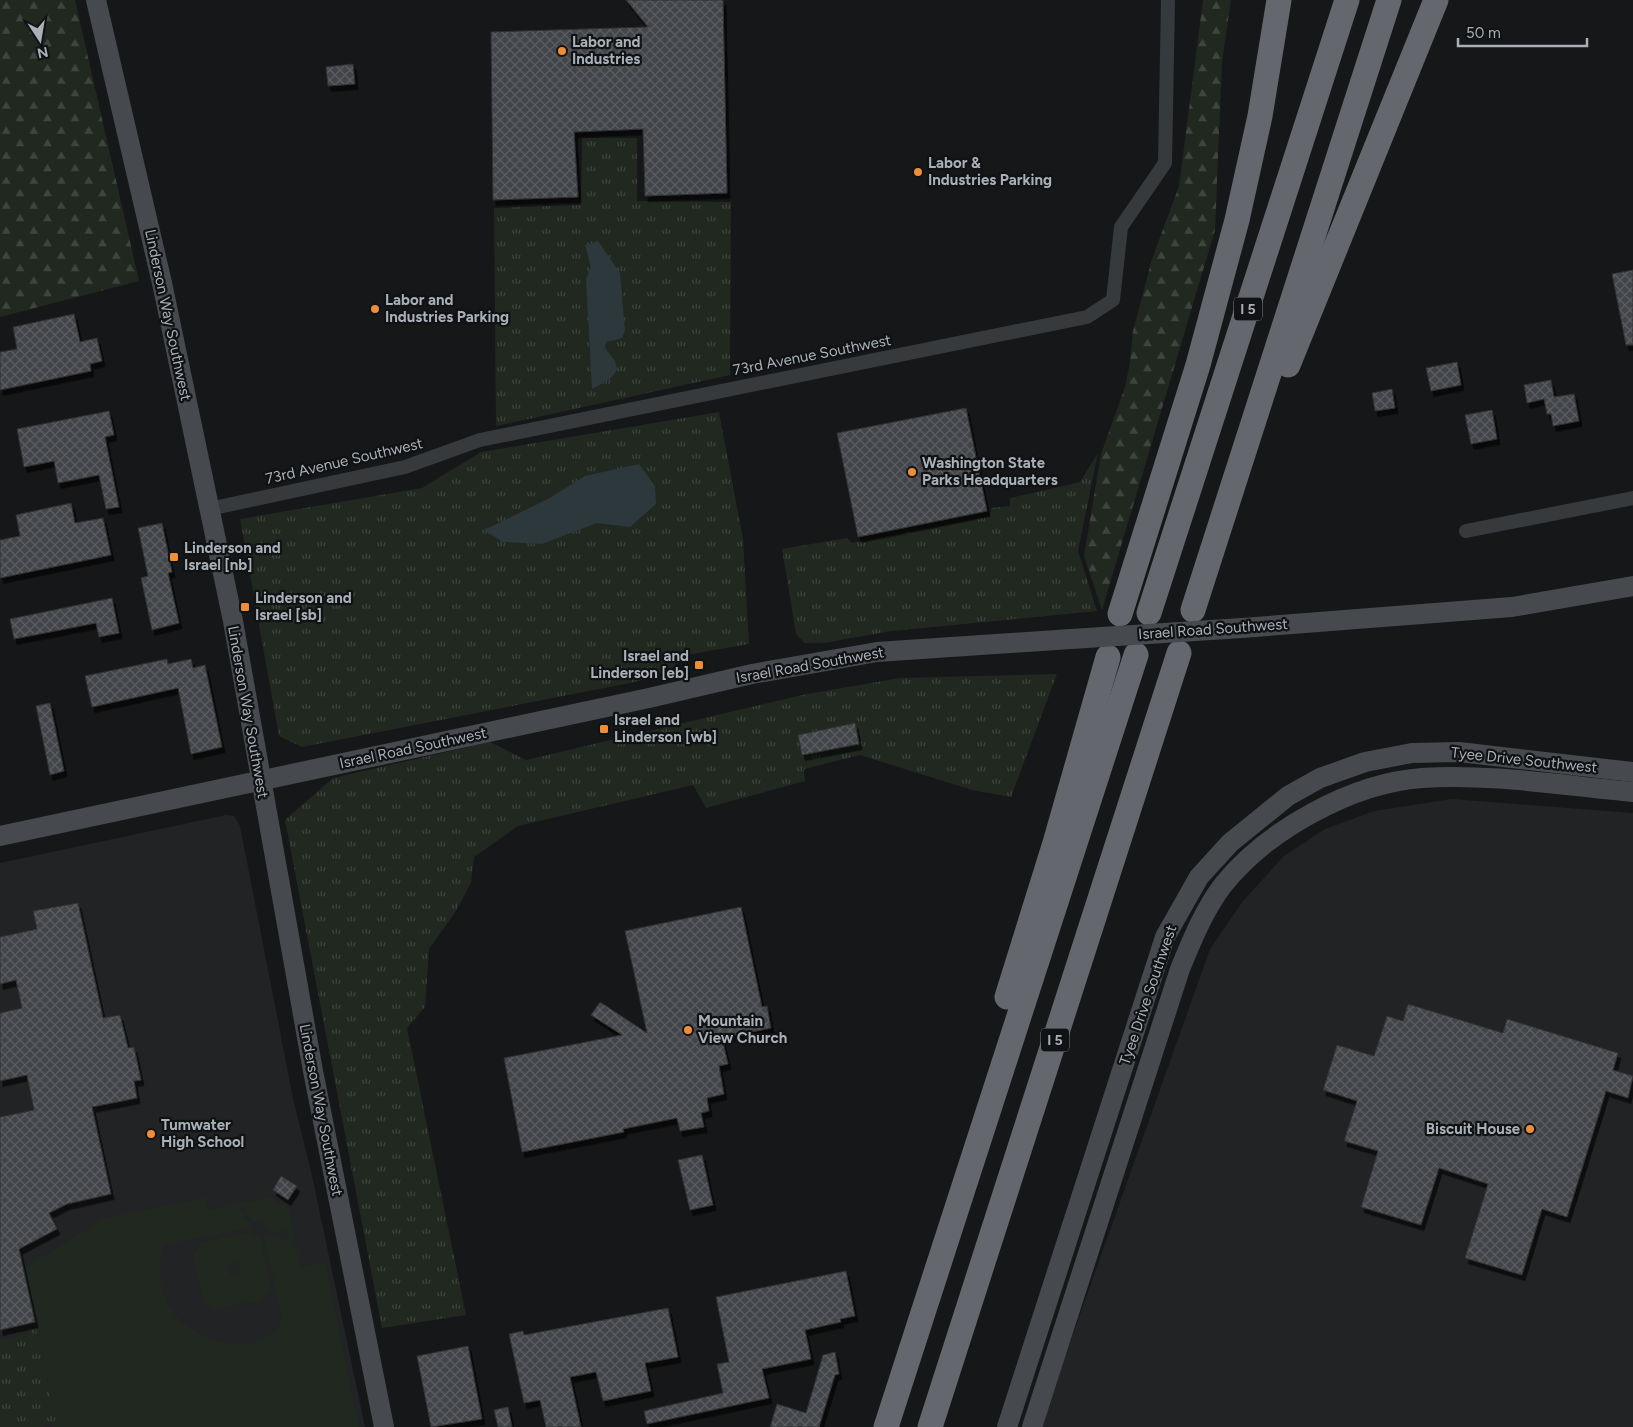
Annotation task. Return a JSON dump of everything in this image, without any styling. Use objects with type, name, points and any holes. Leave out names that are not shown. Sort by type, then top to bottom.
[{"type":"highway","points":[[1120,614],[1198,365],[1237,220],[1260,116],[1279,0]]},
{"type":"highway","name":"I 5","points":[[1149,613],[1347,0]]},
{"type":"highway","points":[[1193,610],[1390,0]]},
{"type":"highway","points":[[1206,571],[1363,175],[1436,0]]},
{"type":"highway","name":"I 5","points":[[930,1427],[1179,653]]},
{"type":"highway","points":[[886,1427],[1136,655]]},
{"type":"highway","points":[[955,1212],[969,1142],[991,1054],[1108,657]]},
{"type":"street","name":"Linderson Way Southwest","points":[[96,0],[162,284],[232,621],[314,1078],[384,1427]]},
{"type":"street","name":"73rd Avenue Southwest","points":[[209,509],[405,467],[480,440],[1087,316],[1113,300],[1121,227],[1165,163],[1168,0]]},
{"type":"street","points":[[1466,532],[1633,498]]},
{"type":"street","name":"Israel Road Southwest","points":[[0,836],[649,698],[752,674],[868,653],[1512,608],[1633,586]]},
{"type":"street","name":"Tyee Drive Southwest","points":[[1007,1427],[1165,937],[1199,877],[1230,843],[1288,796],[1320,778],[1365,762],[1412,753],[1458,752],[1633,772]]},
{"type":"street","name":"Tyee Drive Southwest","points":[[1032,1427],[1180,969],[1201,920],[1223,885],[1249,858],[1275,836],[1319,809],[1349,795],[1419,778],[1457,776],[1633,792]]},
{"type":"shaded area","points":[[598,241],[620,273],[625,331],[622,338],[606,342],[605,348],[615,361],[617,370],[610,379],[592,389],[586,279],[591,267],[585,245]]},
{"type":"shaded area","points":[[639,464],[655,486],[656,504],[630,527],[597,523],[542,544],[503,542],[484,530],[548,499],[585,476]]},
{"type":"shaded area","points":[[1452,799],[1633,813],[1633,1427],[1040,1427],[1210,949],[1243,901],[1284,856],[1325,829],[1374,811]]},
{"type":"shaded area","name":"Tumwater High School","points":[[226,815],[234,816],[240,826],[293,1098],[311,1171],[365,1427],[0,1427],[0,863]]},
{"type":"green space","points":[[0,0],[75,0],[139,281],[0,317]]},
{"type":"green space","points":[[1203,0],[1231,0],[1222,62],[1215,230],[1102,610],[1084,556],[1101,454],[1125,387],[1133,331],[1152,259],[1179,186]]},
{"type":"green space","points":[[582,138],[637,138],[637,201],[731,202],[730,375],[496,426],[494,208],[581,205]]},
{"type":"green space","points":[[719,412],[743,539],[749,644],[686,655],[670,670],[635,682],[302,747],[279,736],[240,519],[422,488],[481,452]]},
{"type":"green space","points":[[1098,453],[1078,551],[1097,611],[892,631],[823,643],[805,643],[796,634],[782,549],[847,538],[852,543],[990,516],[991,508],[1010,506],[1010,498],[1080,482]]},
{"type":"green space","points":[[1057,674],[1011,797],[972,790],[860,755],[804,769],[805,781],[706,808],[693,785],[518,826],[474,857],[471,883],[456,911],[429,949],[425,1007],[407,1028],[466,1315],[382,1328],[285,820],[333,778],[490,742],[526,760],[807,694],[900,678]]},
{"type":"green space","points":[[206,1197],[208,1211],[269,1197],[289,1208],[300,1267],[325,1262],[359,1427],[86,1427],[51,1399],[23,1269],[103,1219]],"holes":[[[248,1207],[246,1213],[254,1222],[261,1220],[269,1230],[282,1234],[286,1228],[288,1240],[266,1234],[264,1238],[282,1320],[271,1334],[257,1342],[240,1344],[205,1337],[190,1328],[176,1316],[164,1295],[160,1267],[163,1245],[249,1228],[251,1224],[239,1209]]]},
{"type":"green space","points":[[250,1232],[261,1239],[271,1288],[261,1300],[213,1310],[204,1304],[193,1256],[200,1243]],"holes":[[[234,1261],[240,1265],[238,1274],[232,1275],[227,1271],[227,1267]]]},
{"type":"green space","points":[[35,1322],[51,1399],[86,1427],[52,1427],[51,1425],[40,1427],[0,1427],[0,1340],[28,1334],[26,1324]]},
{"type":"building","points":[[626,0],[723,0],[727,193],[645,196],[643,129],[574,132],[578,197],[493,200],[491,32],[648,27]]},
{"type":"building","points":[[353,64],[355,84],[328,86],[326,67]]},
{"type":"building","points":[[1633,270],[1633,345],[1626,345],[1612,274]]},
{"type":"building","points":[[74,314],[80,342],[97,338],[102,361],[90,364],[91,371],[0,390],[0,352],[17,349],[13,327]]},
{"type":"building","points":[[1457,362],[1461,385],[1431,391],[1426,368]]},
{"type":"building","points":[[1551,380],[1554,397],[1574,394],[1579,421],[1553,426],[1551,414],[1547,414],[1544,399],[1527,403],[1524,385]]},
{"type":"building","points":[[1392,389],[1395,408],[1375,411],[1372,393]]},
{"type":"building","name":"Washington State Parks Headquarters","points":[[966,408],[987,511],[858,537],[837,433]]},
{"type":"building","points":[[1492,410],[1497,439],[1471,444],[1465,415]]},
{"type":"building","points":[[109,411],[114,435],[105,437],[119,507],[106,509],[99,475],[58,483],[54,461],[24,467],[17,429]]},
{"type":"building","points":[[71,503],[75,523],[103,518],[111,555],[0,578],[0,540],[20,536],[16,515]]},
{"type":"building","points":[[162,523],[172,572],[168,573],[179,623],[152,630],[141,578],[148,576],[138,528]]},
{"type":"building","points":[[112,598],[119,633],[99,637],[96,623],[14,639],[10,619]]},
{"type":"building","points":[[167,659],[168,664],[191,659],[193,668],[205,665],[222,747],[191,754],[178,688],[92,707],[85,676]]},
{"type":"building","points":[[50,703],[64,771],[50,775],[36,706]]},
{"type":"building","points":[[855,723],[859,744],[802,755],[798,735]]},
{"type":"building","points":[[78,903],[103,1018],[120,1015],[128,1048],[134,1047],[141,1080],[134,1081],[137,1098],[92,1107],[111,1194],[67,1204],[49,1213],[57,1229],[19,1249],[35,1322],[0,1330],[0,1117],[34,1110],[27,1075],[0,1081],[0,1013],[22,1008],[16,980],[0,984],[0,937],[37,929],[33,911]]},
{"type":"building","name":"Mountain View Church","points":[[741,907],[762,1007],[767,1006],[771,1028],[722,1038],[728,1064],[719,1066],[724,1094],[707,1098],[709,1111],[701,1113],[704,1127],[680,1131],[677,1118],[623,1129],[624,1132],[522,1152],[504,1058],[622,1035],[591,1015],[600,1002],[647,1033],[625,931]]},
{"type":"building","points":[[1408,1004],[1503,1033],[1507,1019],[1618,1053],[1613,1070],[1633,1076],[1628,1098],[1606,1091],[1567,1217],[1542,1209],[1522,1275],[1465,1258],[1488,1184],[1439,1168],[1421,1225],[1361,1207],[1378,1151],[1344,1141],[1357,1101],[1323,1090],[1337,1045],[1374,1056],[1387,1016],[1403,1021]]},
{"type":"building","points":[[702,1155],[713,1205],[690,1210],[678,1160]]},
{"type":"building","points":[[281,1176],[297,1186],[288,1200],[273,1190]]},
{"type":"building","points":[[846,1271],[855,1316],[840,1319],[841,1322],[805,1330],[811,1359],[762,1369],[769,1398],[647,1424],[644,1411],[723,1393],[717,1364],[729,1362],[716,1297]]},
{"type":"building","points":[[668,1308],[678,1357],[645,1363],[651,1391],[603,1401],[596,1372],[570,1377],[581,1427],[546,1427],[540,1400],[524,1403],[509,1334],[523,1331],[524,1335]]},
{"type":"building","points":[[468,1346],[482,1419],[431,1427],[417,1356]]},
{"type":"building","points":[[835,1352],[839,1374],[835,1375],[819,1427],[770,1427],[777,1404],[806,1413],[823,1355]]},
{"type":"building","points":[[508,1407],[512,1427],[498,1427],[494,1410]]},
{"type":"place","name":"Labor and Industries","points":[[562,51]]},
{"type":"place","name":"Labor & Industries Parking","points":[[918,172]]},
{"type":"place","name":"Labor and Industries Parking","points":[[375,309]]},
{"type":"place","name":"Washington State Parks Headquarters","points":[[912,472]]},
{"type":"place","name":"Linderson and Israel [nb]","points":[[174,557]]},
{"type":"place","name":"Linderson and Israel [sb]","points":[[245,607]]},
{"type":"place","name":"Israel and Linderson [eb]","points":[[699,665]]},
{"type":"place","name":"Israel and Linderson [wb]","points":[[604,729]]},
{"type":"place","name":"Mountain View Church","points":[[688,1030]]},
{"type":"place","name":"Biscuit House","points":[[1530,1129]]},
{"type":"place","name":"Tumwater High School","points":[[151,1134]]}]
